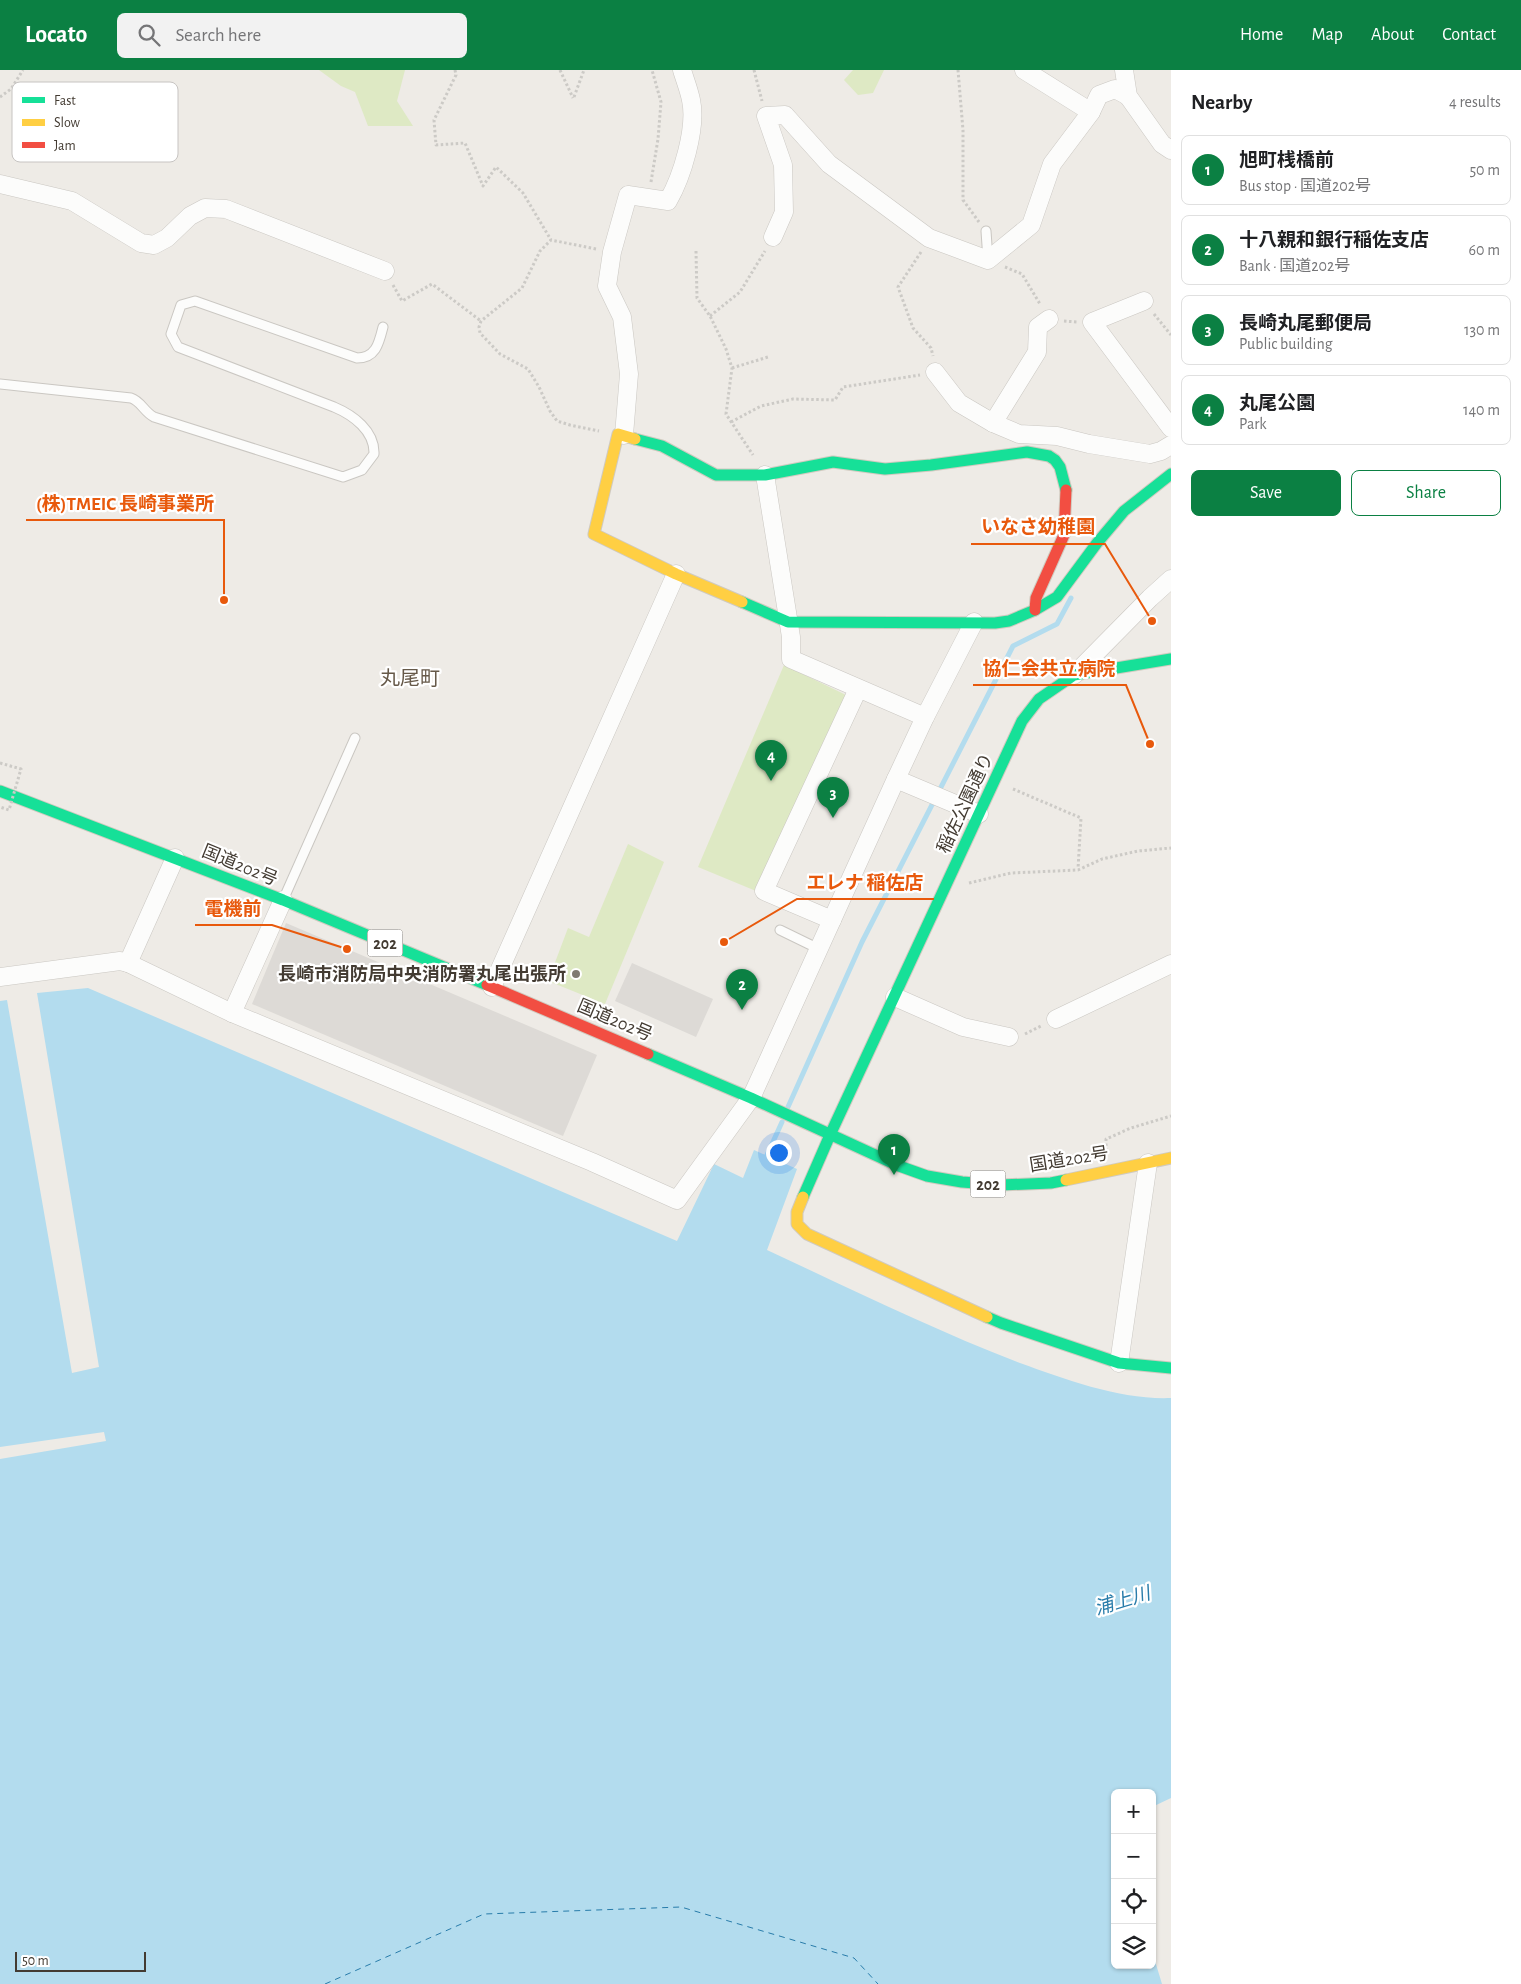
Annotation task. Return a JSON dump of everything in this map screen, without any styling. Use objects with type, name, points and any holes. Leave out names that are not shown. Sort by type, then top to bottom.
[{"type":"main road","points":[[1035,610],[1036,598],[1064,535],[1066,486],[1060,467],[1049,456],[1027,452],[931,466],[884,469],[833,462],[765,475],[716,475],[662,446],[621,435],[594,534],[676,574],[788,622],[995,623],[1009,621],[1035,610],[1057,597],[1097,543],[1124,511],[1171,474]]},
{"type":"main road","name":"稲佐公園通り","points":[[1171,659],[1074,675],[1039,699],[1022,721],[830,1134],[797,1212],[797,1224],[807,1234],[1001,1324],[1119,1363],[1171,1368]]},
{"type":"main road","name":"国道202号","points":[[0,791],[283,900],[492,987],[767,1105],[899,1166],[927,1176],[962,1182],[1001,1185],[1051,1183],[1171,1158]]},
{"type":"street","points":[[621,435],[629,374],[622,316],[607,286],[612,252],[628,195],[668,201],[674,190],[690,140],[692,101],[682,70]]},
{"type":"street","points":[[1024,70],[1091,112]]},
{"type":"street","points":[[1124,70],[1128,96]]},
{"type":"street","points":[[773,237],[784,212],[783,165],[766,116],[785,115],[829,164],[930,238],[988,260],[1031,225],[1052,164],[1091,112],[1098,95],[1115,89],[1128,96],[1162,144],[1171,150]]},
{"type":"street","points":[[0,184],[72,201],[141,243],[154,245],[167,238],[190,216],[205,208],[226,209],[385,271]]},
{"type":"street","points":[[1144,301],[1092,322],[1171,428]]},
{"type":"street","points":[[993,423],[1036,352],[1038,327],[1049,318]]},
{"type":"street","points":[[935,372],[959,403],[993,423],[1019,434],[1057,436],[1142,454],[1157,453],[1171,445]]},
{"type":"street","points":[[765,475],[788,622],[791,659],[925,716]]},
{"type":"street","points":[[492,987],[676,574]]},
{"type":"street","points":[[1074,675],[1171,579]]},
{"type":"street","points":[[0,977],[120,961],[232,1013],[592,1162],[677,1200],[751,1098],[925,716],[974,622]]},
{"type":"street","points":[[832,920],[764,891],[858,689]]},
{"type":"street","points":[[896,779],[978,814]]},
{"type":"street","points":[[128,964],[175,858]]},
{"type":"street","points":[[232,1013],[283,900]]},
{"type":"street","points":[[1056,1019],[1171,964]]},
{"type":"street","points":[[895,997],[963,1027],[1009,1037]]},
{"type":"street","points":[[1119,1363],[1148,1163]]},
{"type":"lane","points":[[986,230],[988,260]]},
{"type":"lane","points":[[0,384],[131,398],[136,400],[146,412],[154,417],[343,477],[362,470],[374,454],[372,440],[355,418],[334,406],[178,347],[171,334],[181,305],[195,301],[356,358],[370,356],[378,345],[383,327]]},
{"type":"lane","points":[[283,900],[355,738]]},
{"type":"lane","points":[[780,930],[819,948]]},
{"type":"path","points":[[15,82],[23,70]]},
{"type":"path","points":[[455,70],[456,75],[434,120],[436,145],[465,143],[484,186],[496,167],[524,193],[551,240],[612,252]]},
{"type":"path","points":[[560,70],[574,98],[584,70]]},
{"type":"path","points":[[648,198],[658,139],[661,102],[652,70]]},
{"type":"path","points":[[754,70],[766,116]]},
{"type":"path","points":[[958,70],[963,130],[963,200],[986,230]]},
{"type":"path","points":[[0,98],[12,86]]},
{"type":"path","points":[[710,316],[740,292],[773,237]]},
{"type":"path","points":[[731,422],[761,406],[793,399],[835,400],[843,387],[935,372],[931,348],[913,328],[898,287],[930,238]]},
{"type":"path","points":[[551,240],[540,251],[522,288],[481,321],[480,333],[500,354],[528,369],[550,411],[558,420],[570,426],[621,435]]},
{"type":"path","points":[[696,251],[697,298],[710,316],[726,349],[732,368],[726,414],[746,445]]},
{"type":"path","points":[[988,260],[1022,274],[1049,318],[1072,322],[1092,322]]},
{"type":"path","points":[[385,271],[402,301],[432,284],[481,321]]},
{"type":"path","points":[[1144,301],[1171,335]]},
{"type":"path","points":[[732,368],[768,358]]},
{"type":"path","points":[[0,763],[21,769],[9,810],[0,808]]},
{"type":"path","points":[[994,782],[1082,818],[1078,870]]},
{"type":"path","points":[[946,886],[960,885],[1011,873],[1078,870],[1102,859],[1138,851],[1171,848]]},
{"type":"path","points":[[1009,1037],[1030,1032],[1056,1019]]},
{"type":"path","points":[[1106,1139],[1131,1128],[1171,1116]]},
{"type":"green space","points":[[319,70],[405,70],[397,101],[413,126],[368,126],[355,92],[341,86]]},
{"type":"green space","points":[[853,70],[884,70],[873,93],[858,95],[844,80]]},
{"type":"green space","points":[[784,665],[846,695],[756,891],[698,867]]},
{"type":"green space","points":[[628,844],[664,862],[605,1004],[548,981],[568,928],[589,937]]},
{"type":"shaded area","points":[[286,923],[597,1055],[563,1136],[252,1004]]},
{"type":"shaded area","points":[[632,963],[713,999],[696,1037],[615,1001]]},
{"type":"water","name":"浦上川","points":[[88,988],[677,1241],[714,1164],[743,1178],[754,1150],[797,1169],[767,1250],[924,1323],[1020,1363],[1094,1388],[1133,1396],[1171,1398],[1171,1798],[1156,1805],[1156,1789],[1111,1789],[1111,1969],[1156,1969],[1156,1964],[1162,1984],[0,1984],[0,1459],[106,1441],[104,1432],[0,1447],[0,1001],[7,1000],[72,1373],[99,1367],[37,993]]},
{"type":"waterway","points":[[788,1107],[862,942],[1013,646],[1057,624],[1071,598]]},
{"type":"waterway","points":[[767,1155],[782,1122]]},
{"type":"ferry route","points":[[325,1984],[484,1914],[681,1907],[854,1958],[878,1984]]},
{"type":"traffic: fast","points":[[635,439],[662,446],[716,475],[765,475],[833,462],[885,469],[1027,452],[1049,456],[1055,460],[1060,467],[1066,490]]},
{"type":"traffic: fast","points":[[742,602],[788,622],[995,623],[1009,621],[1035,610],[1057,597],[1097,543],[1124,511],[1171,474]]},
{"type":"traffic: fast","points":[[803,1197],[1022,721],[1039,699],[1074,675],[1171,659]]},
{"type":"traffic: fast","points":[[0,791],[283,900],[487,985]]},
{"type":"traffic: fast","points":[[648,1054],[751,1098],[899,1166],[927,1176],[962,1182],[1001,1185],[1051,1183],[1066,1180]]},
{"type":"traffic: fast","points":[[987,1317],[1119,1363],[1171,1368]]},
{"type":"traffic: slow","points":[[635,439],[618,434],[594,534],[676,574],[742,602]]},
{"type":"traffic: slow","points":[[1066,1180],[1171,1158]]},
{"type":"traffic: slow","points":[[803,1197],[797,1212],[797,1224],[807,1234],[987,1317]]},
{"type":"traffic: jam","points":[[1035,610],[1036,598],[1064,535],[1066,490]]},
{"type":"traffic: jam","points":[[487,985],[648,1054]]},
{"type":"place","name":"(株)TMEIC 長崎事業所","points":[[224,600]]},
{"type":"place","name":"いなさ幼稚園","points":[[1152,621]]},
{"type":"place","name":"協仁会共立病院","points":[[1150,744]]},
{"type":"place","name":"丸尾公園","points":[[771,781]]},
{"type":"place","name":"長崎丸尾郵便局","points":[[833,818]]},
{"type":"place","name":"エレナ 稲佐店","points":[[724,942]]},
{"type":"place","name":"電機前","points":[[347,949]]},
{"type":"place","name":"長崎市消防局中央消防署丸尾出張所","points":[[576,974]]},
{"type":"place","name":"十八親和銀行稲佐支店","points":[[742,1010]]},
{"type":"place","name":"旭町桟橋前","points":[[894,1175]]},
{"type":"district","name":"丸尾町","points":[[410,678]]}]
